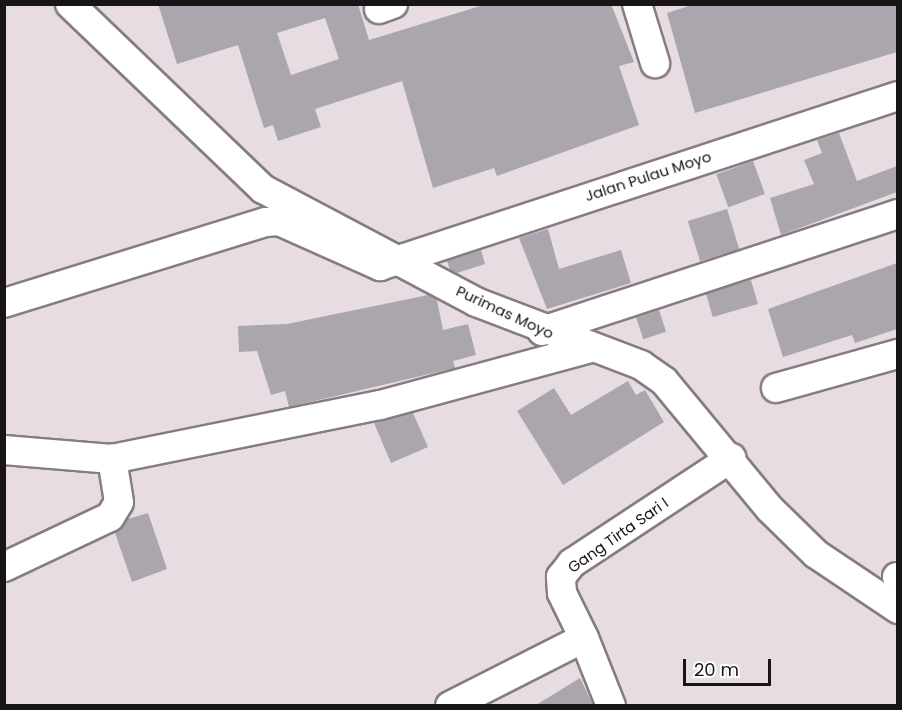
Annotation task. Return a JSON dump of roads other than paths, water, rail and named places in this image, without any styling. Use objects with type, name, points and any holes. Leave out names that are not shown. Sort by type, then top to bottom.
[{"type":"street","name":"Purimas Moyo","points":[[70,4],[263,189],[399,256],[476,302],[588,349],[641,365],[664,381],[731,458],[770,509],[816,554],[897,609]]},
{"type":"street","points":[[637,4],[655,63]]},
{"type":"street","name":"Jalan Pulau Moyo","points":[[4,303],[266,222],[279,221],[372,266],[897,96]]},
{"type":"street","points":[[542,331],[897,213]]},
{"type":"street","points":[[4,450],[111,459],[380,405],[588,349]]},
{"type":"street","points":[[776,388],[897,354]]},
{"type":"street","name":"Gang Tirta Sari I","points":[[611,705],[584,638],[562,593],[561,577],[572,563],[731,458]]},
{"type":"street","points":[[4,567],[110,517],[118,502],[111,459]]},
{"type":"street","points":[[450,705],[584,638]]}]
